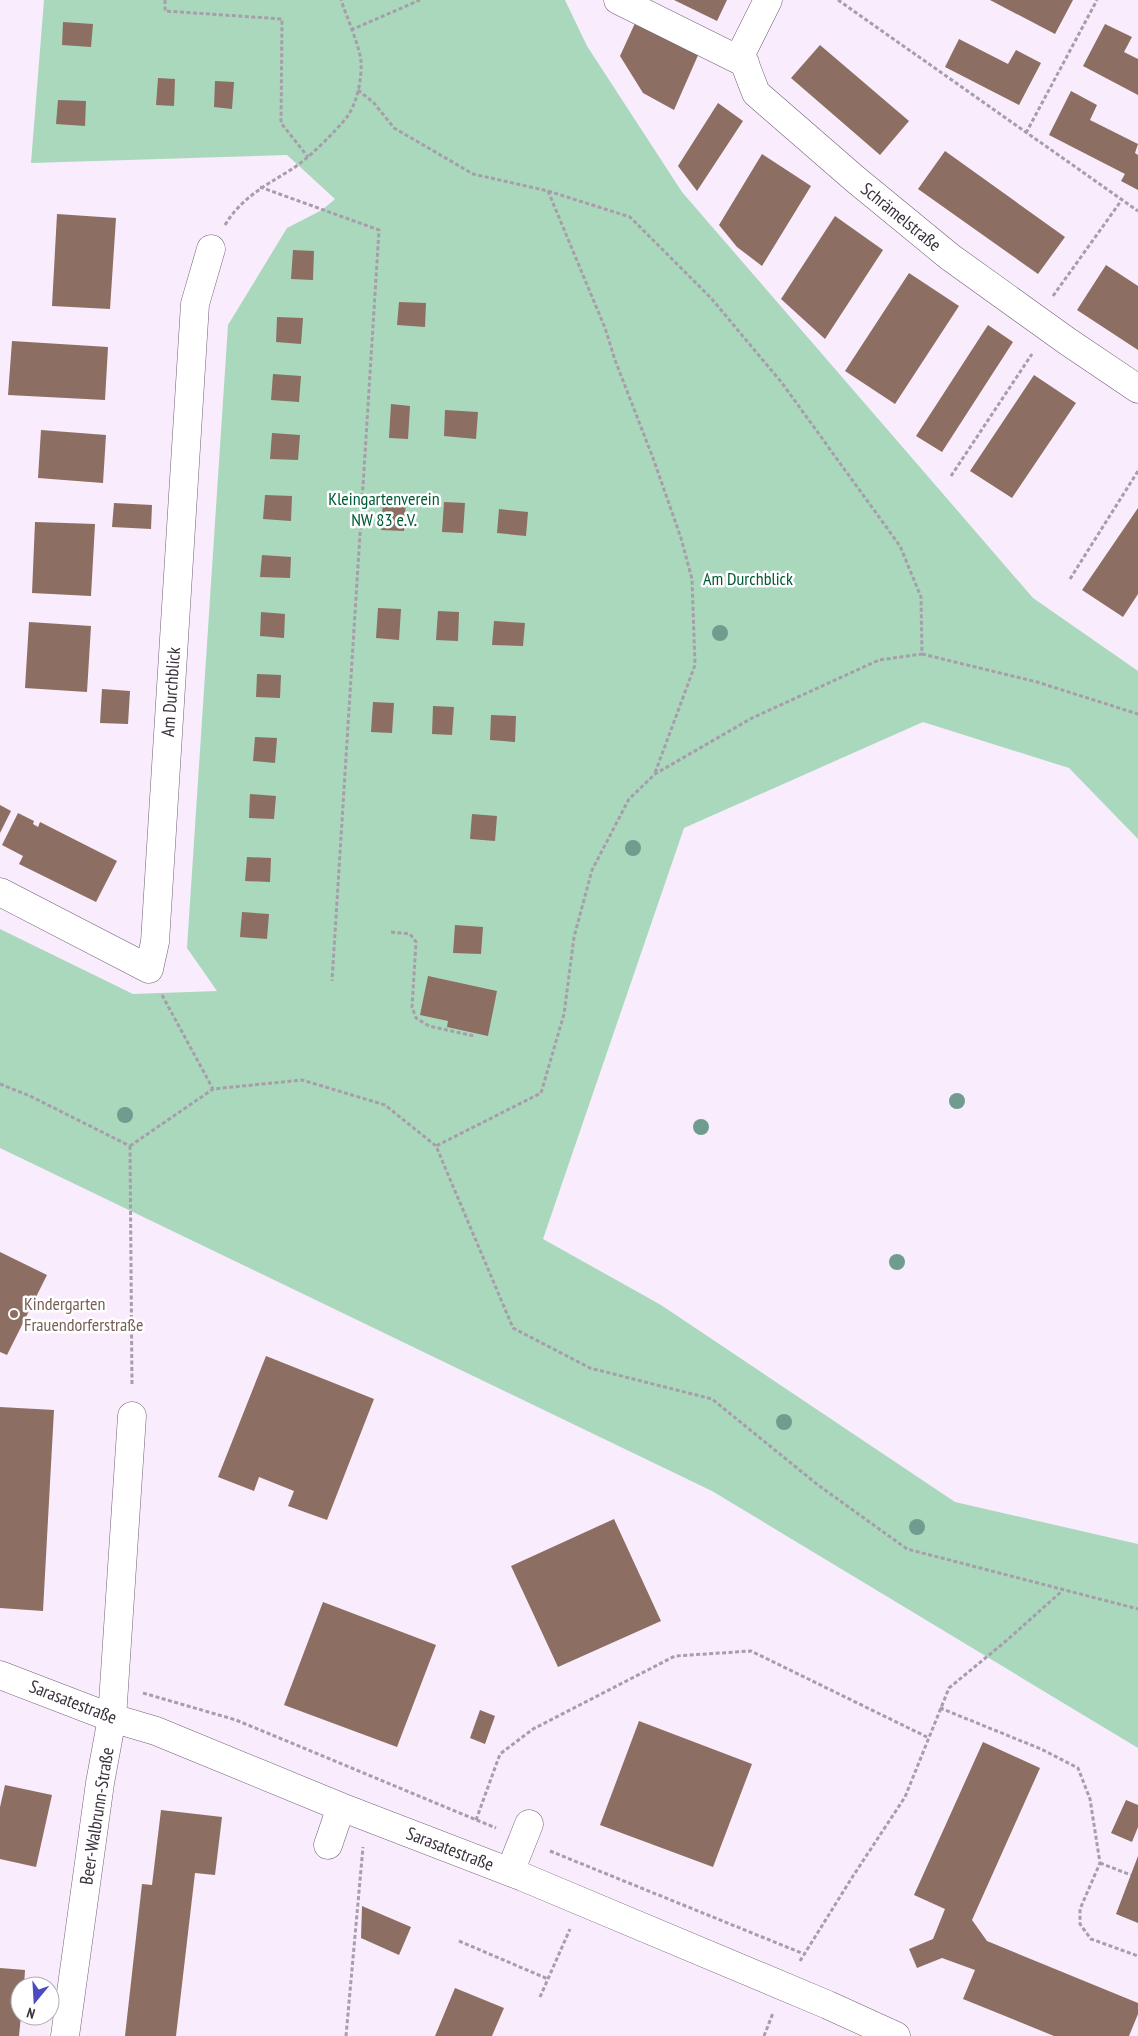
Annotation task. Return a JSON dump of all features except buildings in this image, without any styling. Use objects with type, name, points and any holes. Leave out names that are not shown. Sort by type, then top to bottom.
[{"type":"street","points":[[618,0],[745,63]]},
{"type":"street","name":"Schrämelstraße","points":[[768,0],[741,54],[756,93],[855,179],[950,257],[1138,389]]},
{"type":"street","name":"Am Durchblick","points":[[149,969],[155,942],[195,304],[211,249]]},
{"type":"street","points":[[0,892],[149,969]]},
{"type":"street","name":"Beer-Walbrunn-Straße","points":[[65,2036],[100,1783],[112,1718],[132,1416]]},
{"type":"street","name":"Sarasatestraße","points":[[0,1675],[112,1718],[156,1732],[366,1817],[510,1872],[828,2005],[896,2036]]},
{"type":"street","points":[[328,1845],[341,1807]]},
{"type":"street","points":[[510,1872],[526,1832]]},
{"type":"path","points":[[165,0],[164,11],[282,19],[281,123],[308,157]]},
{"type":"path","points":[[211,249],[233,212],[260,188],[308,157],[348,116],[358,90],[361,61],[341,0]]},
{"type":"path","points":[[351,30],[420,0]]},
{"type":"path","points":[[838,0],[1121,201],[1138,211]]},
{"type":"path","points":[[1026,133],[1097,0]]},
{"type":"path","points":[[358,90],[374,103],[394,128],[473,174],[548,192],[630,217],[711,298],[782,383],[900,546],[920,598],[922,654]]},
{"type":"path","points":[[260,188],[379,230],[332,981]]},
{"type":"path","points":[[548,192],[605,328],[681,538],[692,579],[695,665],[655,774]]},
{"type":"path","points":[[951,476],[1043,324],[1121,201]]},
{"type":"path","points":[[1070,579],[1138,471]]},
{"type":"path","points":[[436,1146],[541,1093],[564,1014],[574,937],[592,870],[629,799],[655,774],[752,718],[879,660],[922,654],[1037,682],[1138,714]]},
{"type":"path","points":[[391,932],[410,934],[416,942],[412,1007],[416,1018],[429,1026],[474,1036]]},
{"type":"path","points":[[149,969],[213,1089]]},
{"type":"path","points":[[130,1146],[213,1089],[302,1080],[385,1105],[436,1146],[513,1328],[590,1368],[712,1400],[818,1485],[907,1549],[1062,1591],[1138,1609]]},
{"type":"path","points":[[0,1084],[30,1096],[130,1146]]},
{"type":"path","points":[[130,1146],[132,1416]]},
{"type":"path","points":[[764,2036],[784,1988],[804,1954],[852,1876],[905,1797],[927,1737],[949,1688],[1062,1591]]},
{"type":"path","points":[[476,1820],[500,1754],[533,1729],[675,1656],[751,1651],[927,1737]]},
{"type":"path","points":[[114,1685],[236,1720],[476,1820],[526,1832],[804,1954]]},
{"type":"path","points":[[940,1708],[1041,1749],[1078,1768],[1090,1799],[1100,1863],[1080,1909],[1080,1924],[1091,1940],[1138,1956]]},
{"type":"path","points":[[346,2036],[366,1817]]},
{"type":"path","points":[[1100,1863],[1131,1874]]},
{"type":"path","points":[[540,1997],[582,1902]]},
{"type":"path","points":[[459,1941],[548,1978]]},
{"type":"green space","name":"Am Durchblick","points":[[44,0],[565,0],[587,46],[682,192],[1033,598],[1138,671],[1138,839],[1069,768],[923,722],[684,828],[543,1239],[661,1305],[955,1502],[1138,1544],[1138,1748],[712,1491],[0,1148],[0,929],[133,994],[217,991],[187,948],[228,325],[287,228],[322,210],[335,199],[287,155],[31,163]]},
{"type":"place","name":"Kindergarten Frauendorferstraße","points":[[14,1314]]},
{"type":"park label","name":"Kleingartenverein NW 83 e.V.","points":[[384,509]]}]
